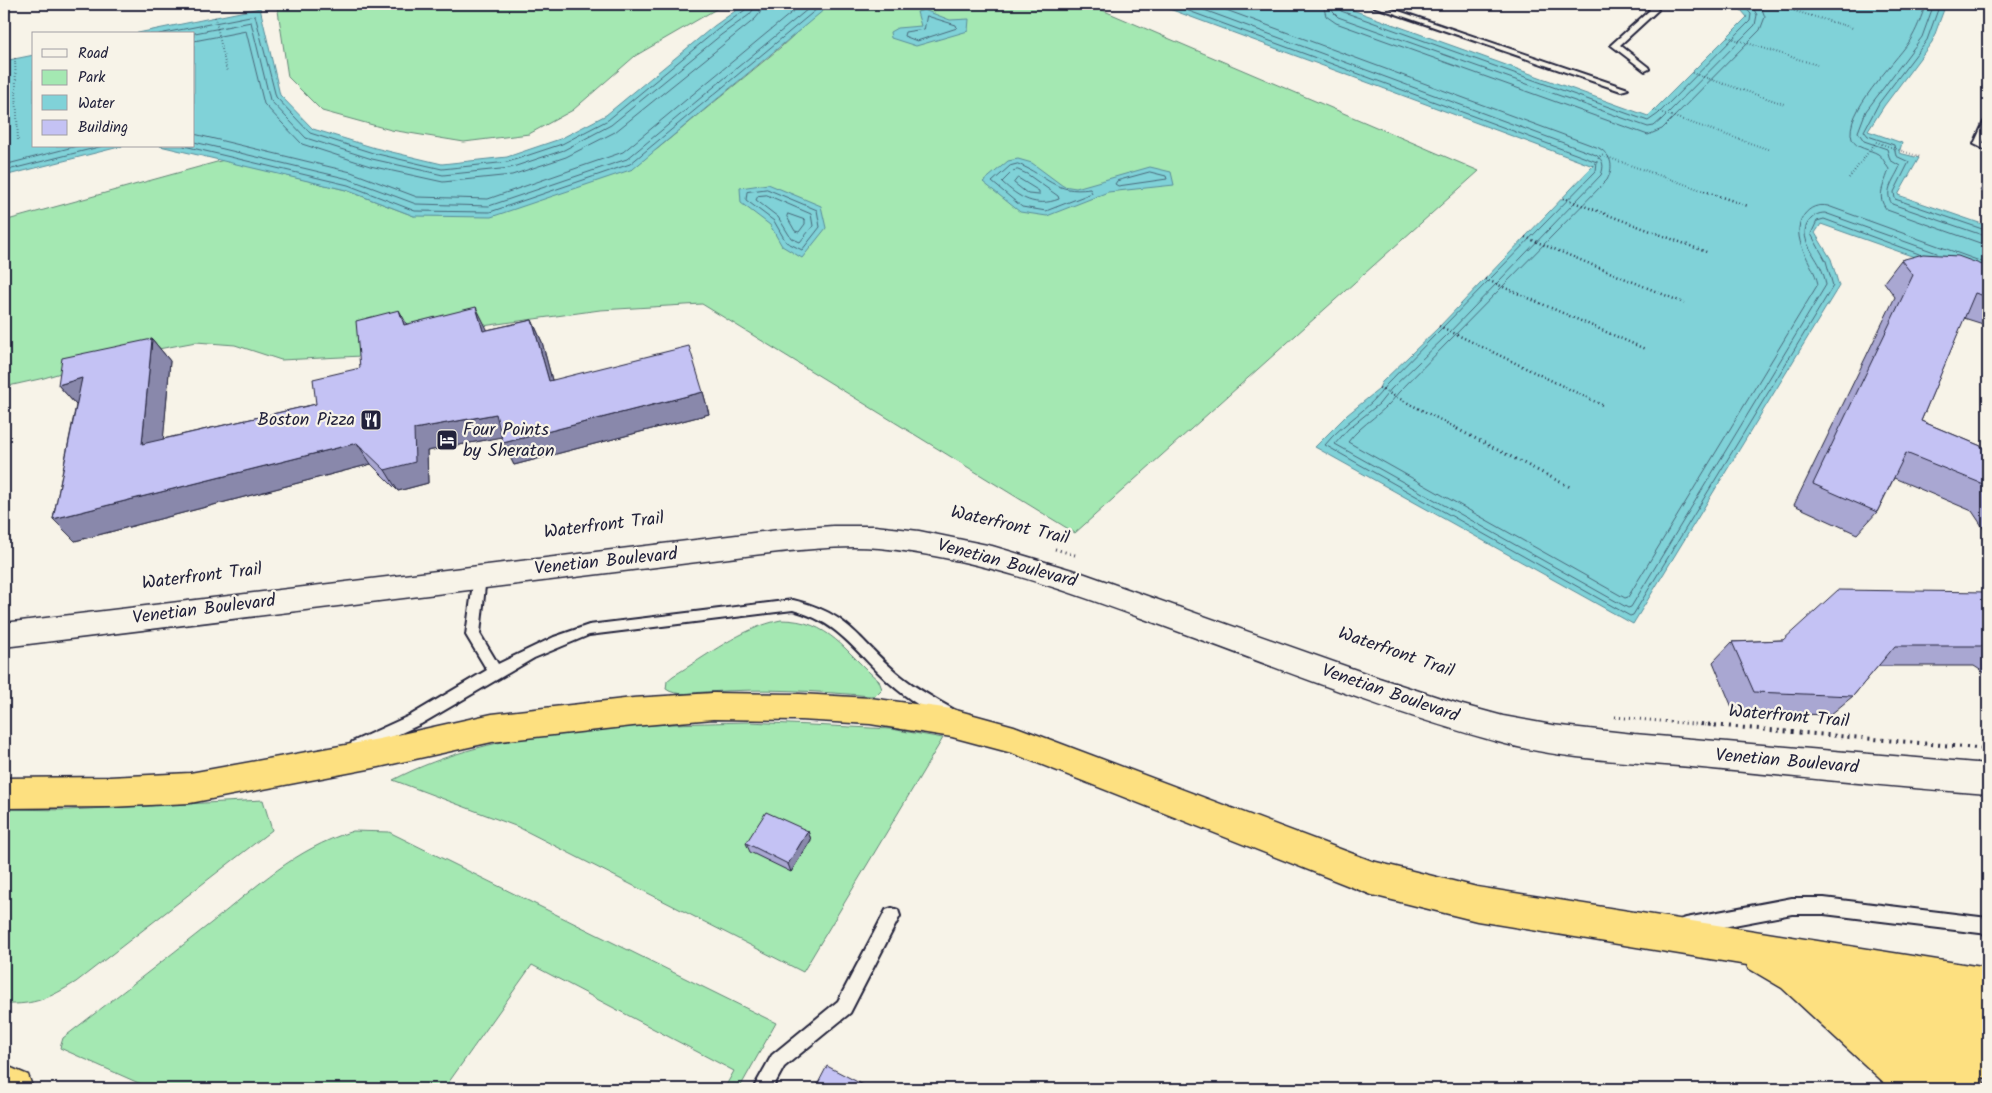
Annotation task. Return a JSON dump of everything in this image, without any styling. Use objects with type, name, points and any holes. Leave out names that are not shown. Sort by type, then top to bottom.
[{"type":"highway","points":[[4,793],[109,792],[190,788],[379,753],[492,728],[633,712],[713,706],[800,707],[870,711],[952,723],[1014,740],[1372,878],[1477,904],[1987,987]]},
{"type":"highway","points":[[1745,947],[1772,960],[1795,975],[1919,1089]]},
{"type":"highway","points":[[1800,956],[1830,971],[1853,987],[1967,1089]]},
{"type":"highway","points":[[1863,966],[1912,993],[1988,1060]]},
{"type":"highway","points":[[1917,975],[1946,989],[1988,1020]]},
{"type":"highway","points":[[4,1084],[14,1089]]},
{"type":"street","name":"Venetian Boulevard","points":[[4,635],[779,541],[841,537],[875,538],[919,542],[992,557],[1072,580],[1379,691],[1459,718],[1503,730],[1552,739],[1625,747],[1988,779]]},
{"type":"lane","points":[[1371,4],[1624,89]]},
{"type":"lane","points":[[1645,69],[1616,45],[1654,10],[1650,4]]},
{"type":"lane","points":[[1988,122],[1978,144],[1988,148]]},
{"type":"lane","points":[[480,576],[473,635],[497,674]]},
{"type":"lane","points":[[289,769],[358,746],[393,731],[425,715],[560,638],[589,630],[793,605],[811,608],[828,616],[847,630],[895,679],[928,703],[982,731]]},
{"type":"lane","points":[[1653,932],[1792,906],[1824,906],[1988,926]]},
{"type":"lane","points":[[762,1089],[778,1062],[844,1007],[892,916]]},
{"type":"path","points":[[1771,4],[1853,28]]},
{"type":"path","points":[[215,17],[227,72]]},
{"type":"path","points":[[1728,37],[1817,65]]},
{"type":"path","points":[[16,58],[18,142]]},
{"type":"path","points":[[1692,73],[1784,104]]},
{"type":"path","points":[[1654,110],[1770,150]]},
{"type":"path","points":[[1849,178],[1876,142],[1920,157]]},
{"type":"path","points":[[1593,166],[1601,155],[1748,206]]},
{"type":"path","points":[[1564,198],[1709,253]]},
{"type":"path","points":[[1524,237],[1684,302]]},
{"type":"path","points":[[1485,279],[1645,349]]},
{"type":"path","points":[[1439,326],[1602,405]]},
{"type":"path","points":[[1379,388],[1570,487]]},
{"type":"path","name":"Waterfront Trail","points":[[1051,548],[1082,558]]},
{"type":"path","name":"Waterfront Trail","points":[[1612,717],[1988,749]]},
{"type":"green space","points":[[277,4],[725,4],[635,56],[573,110],[529,134],[464,142],[391,130],[322,111],[288,77]]},
{"type":"green space","points":[[827,4],[1088,4],[1479,171],[1075,533],[702,304],[600,310],[358,343],[362,356],[281,360],[235,345],[196,342],[110,358],[44,378],[4,387],[4,221],[224,160],[346,190],[414,216],[656,150],[781,47]]},
{"type":"green space","points":[[781,620],[798,621],[812,625],[825,632],[846,649],[879,681],[882,689],[876,695],[871,696],[768,690],[675,693],[666,689],[667,681],[673,676],[738,636],[752,629]]},
{"type":"green space","points":[[749,722],[891,729],[943,738],[803,972],[518,827],[393,780],[434,762],[476,748],[521,738],[613,727]]},
{"type":"green space","points":[[263,800],[272,830],[76,982],[34,1002],[4,1004],[4,809],[68,810]]},
{"type":"green space","points":[[353,831],[389,832],[776,1023],[739,1089],[724,1089],[734,1071],[532,965],[446,1086],[451,1089],[152,1089],[60,1048],[63,1038],[261,882],[294,858],[312,848]]},
{"type":"water","points":[[745,4],[831,4],[633,169],[491,217],[414,216],[346,190],[168,148],[195,148],[195,32],[143,32],[260,8],[280,95],[313,129],[375,148],[442,164],[507,157],[560,139],[606,115],[714,26]]},
{"type":"water","points":[[1156,4],[1336,4],[1648,116],[1747,17],[1736,4],[1946,4],[1932,42],[1884,106],[1868,131],[1902,143],[1899,153],[1919,158],[1898,195],[1988,226],[1988,283],[1821,224],[1815,233],[1831,259],[1839,286],[1633,624],[1315,447],[1347,415],[1378,390],[1382,382],[1438,328],[1593,166]]},
{"type":"water","points":[[924,10],[950,20],[969,19],[968,31],[916,46],[891,38],[890,32],[897,28],[921,26],[917,12]]},
{"type":"water","points":[[32,55],[32,148],[115,148],[4,176],[4,61]]},
{"type":"water","points":[[1018,159],[1032,163],[1063,186],[1076,188],[1150,167],[1171,172],[1174,185],[1108,192],[1047,216],[1020,212],[983,182],[1008,161]]},
{"type":"water","points":[[768,184],[821,206],[826,228],[802,258],[782,246],[770,225],[741,203],[740,188]]},
{"type":"building","points":[[1923,254],[1958,256],[1988,267],[1988,297],[1975,293],[1921,421],[1988,449],[1988,486],[1906,453],[1877,512],[1813,484],[1913,275],[1901,260]]},
{"type":"building","points":[[476,307],[483,331],[532,320],[549,381],[689,346],[703,392],[503,443],[496,414],[414,429],[415,462],[385,470],[357,443],[53,519],[82,378],[58,385],[62,358],[152,339],[142,444],[316,404],[313,379],[360,368],[356,321],[399,310],[404,325]]},
{"type":"building","points":[[1838,590],[1988,592],[1988,646],[1895,646],[1853,696],[1754,692],[1732,642],[1783,640]]},
{"type":"building","points":[[766,812],[808,831],[788,864],[746,843]]},
{"type":"building","points":[[827,1066],[871,1089],[815,1089]]},
{"type":"place","name":"Boston Pizza","points":[[371,420]]},
{"type":"place","name":"Four Points by Sheraton","points":[[447,440]]}]
